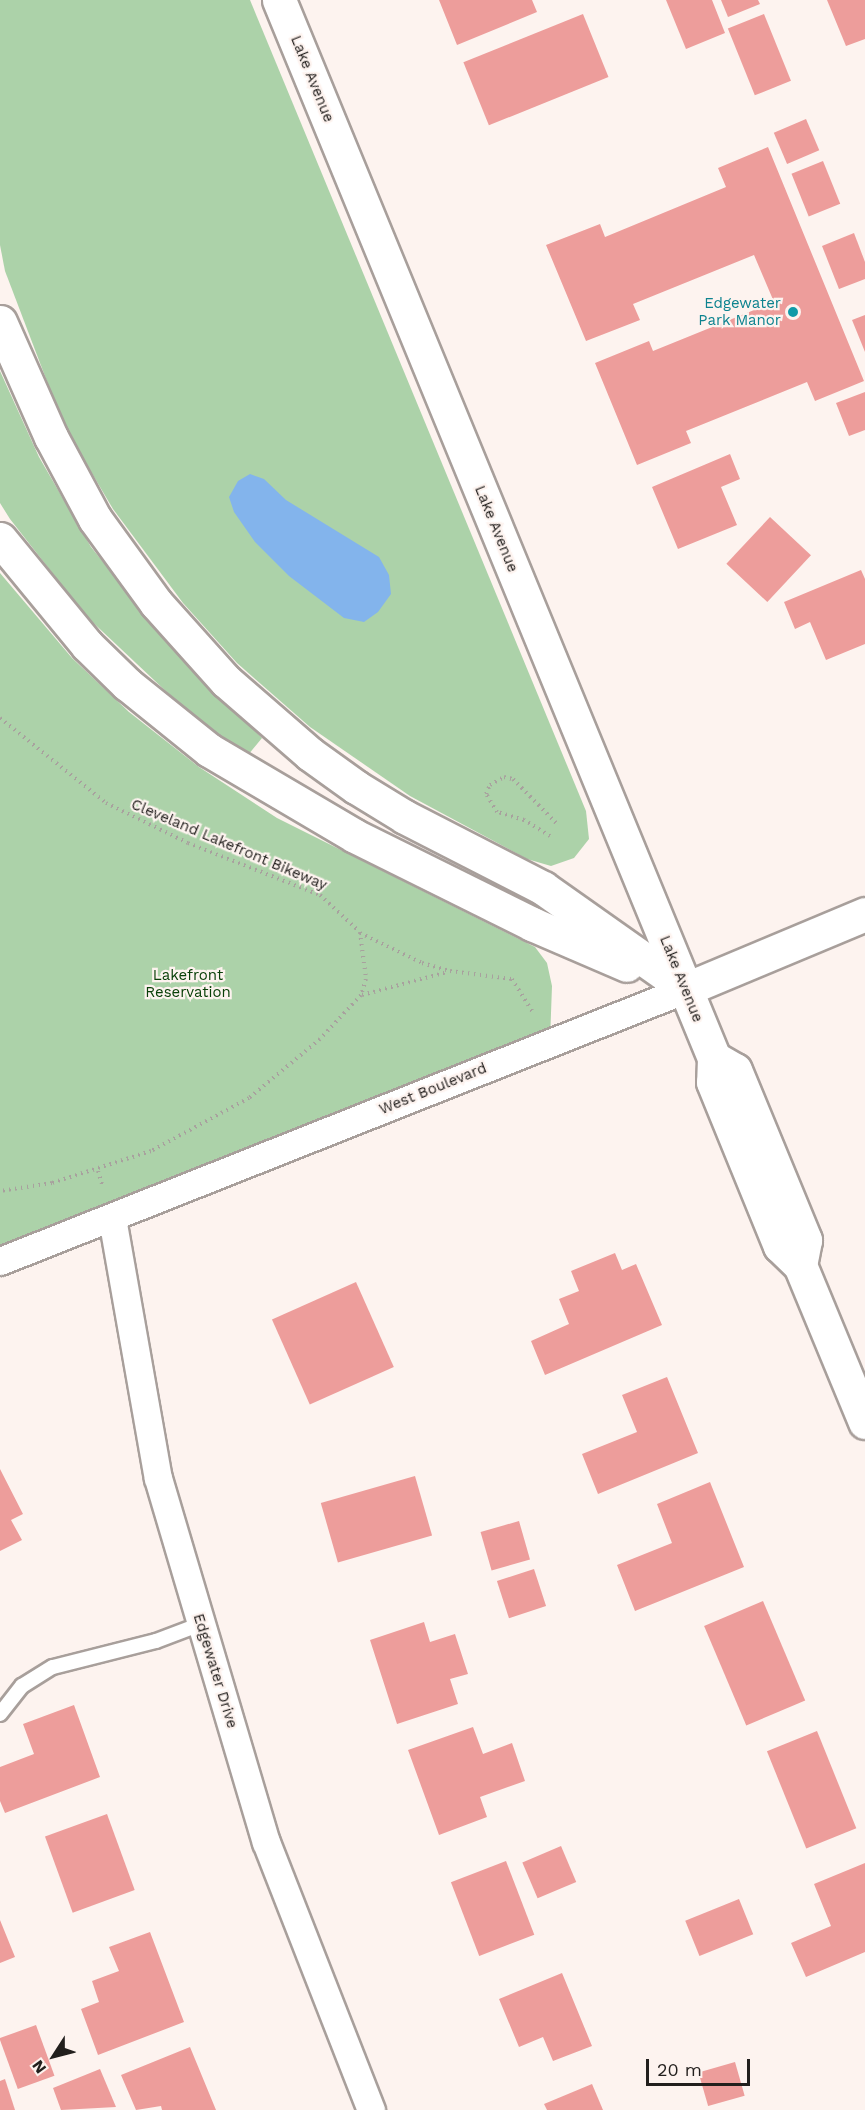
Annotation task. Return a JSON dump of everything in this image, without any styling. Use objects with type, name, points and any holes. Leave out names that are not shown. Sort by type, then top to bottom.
[{"type":"main road","name":"Lake Avenue","points":[[279,0],[714,1058],[713,1082],[780,1246],[800,1265],[865,1422]]},
{"type":"main road","points":[[0,322],[51,437],[95,519],[156,603],[226,681],[310,754],[356,787],[405,817],[543,888],[686,989]]},
{"type":"main road","points":[[0,539],[58,612],[127,684],[209,750],[253,780],[355,836],[532,924],[686,989]]},
{"type":"main road","name":"West Boulevard","points":[[686,989],[865,914]]},
{"type":"street","name":"West Boulevard","points":[[0,1261],[686,989]]},
{"type":"street","name":"Edgewater Drive","points":[[112,1218],[158,1478],[266,1842],[370,2110]]},
{"type":"lane","points":[[0,1714],[22,1686],[53,1667],[156,1641],[201,1624]]},
{"type":"path","name":"Cleveland Lakefront Bikeway","points":[[0,718],[106,803],[188,843],[320,895],[360,932],[396,952],[450,971],[512,979],[533,1013]]},
{"type":"path","points":[[550,836],[524,820],[497,812],[486,794],[490,785],[504,777],[513,779],[557,824]]},
{"type":"path","points":[[0,1191],[98,1171],[151,1151],[249,1098],[320,1039],[361,995],[366,979],[360,932]]},
{"type":"path","points":[[361,995],[450,971]]},
{"type":"green space","points":[[0,0],[250,0],[586,811],[589,839],[574,858],[551,866],[527,859],[410,796],[310,727],[237,663],[183,603],[113,509],[64,426],[5,271],[0,245]]},
{"type":"green space","points":[[0,371],[39,457],[91,547],[173,649],[262,738],[248,755],[188,712],[86,616],[10,519],[0,503]]},
{"type":"green space","name":"Lakefront Reservation","points":[[0,573],[72,658],[129,712],[199,767],[277,818],[535,947],[547,963],[552,986],[550,1041],[0,1261]]},
{"type":"water","points":[[250,474],[264,479],[286,500],[379,557],[389,575],[391,594],[378,612],[364,622],[344,618],[289,576],[255,542],[234,512],[229,497],[238,481]]},
{"type":"building","points":[[439,0],[532,0],[537,12],[457,45]]},
{"type":"building","points":[[666,0],[712,0],[725,33],[686,49]]},
{"type":"building","points":[[721,0],[758,0],[760,4],[728,17]]},
{"type":"building","points":[[827,0],[865,0],[865,39],[846,46]]},
{"type":"building","points":[[583,14],[608,77],[489,125],[463,62]]},
{"type":"building","points":[[764,14],[791,81],[755,95],[728,29]]},
{"type":"building","points":[[806,119],[819,150],[787,164],[774,133]]},
{"type":"building","name":"Edgewater Park Manor","points":[[768,147],[864,381],[815,401],[807,382],[686,431],[691,443],[637,465],[595,363],[649,341],[653,351],[774,302],[754,255],[633,304],[640,320],[586,341],[546,245],[600,224],[605,237],[726,187],[718,168]]},
{"type":"building","points":[[823,161],[840,204],[809,216],[791,174]]},
{"type":"building","points":[[854,233],[865,262],[865,279],[839,289],[822,246]]},
{"type":"building","points":[[865,315],[865,352],[852,320]]},
{"type":"building","points":[[865,392],[865,430],[849,436],[836,403]]},
{"type":"building","points":[[730,454],[740,479],[721,487],[737,525],[678,549],[652,487]]},
{"type":"building","points":[[770,517],[811,555],[767,602],[726,564]]},
{"type":"building","points":[[861,570],[865,579],[865,644],[826,660],[810,622],[795,629],[784,602]]},
{"type":"building","points":[[615,1253],[622,1270],[636,1264],[662,1325],[545,1375],[531,1341],[569,1324],[559,1299],[579,1291],[571,1271]]},
{"type":"building","points":[[356,1282],[394,1367],[310,1404],[272,1319]]},
{"type":"building","points":[[667,1377],[698,1453],[598,1494],[582,1454],[637,1432],[622,1395]]},
{"type":"building","points":[[0,1469],[23,1514],[11,1520],[22,1540],[0,1551]]},
{"type":"building","points":[[415,1476],[432,1536],[338,1563],[321,1503]]},
{"type":"building","points":[[710,1482],[744,1567],[635,1611],[617,1565],[672,1543],[657,1504]]},
{"type":"building","points":[[519,1521],[530,1559],[492,1570],[481,1532]]},
{"type":"building","points":[[534,1569],[546,1606],[509,1618],[497,1581]]},
{"type":"building","points":[[763,1601],[805,1700],[746,1725],[704,1626]]},
{"type":"building","points":[[424,1622],[430,1642],[455,1634],[468,1674],[450,1679],[458,1704],[397,1724],[370,1640]]},
{"type":"building","points":[[74,1705],[100,1777],[5,1813],[0,1801],[0,1767],[34,1754],[23,1724]]},
{"type":"building","points":[[473,1727],[483,1754],[512,1743],[525,1781],[480,1797],[487,1817],[439,1835],[408,1750]]},
{"type":"building","points":[[817,1731],[856,1828],[806,1849],[767,1751]]},
{"type":"building","points":[[107,1814],[135,1890],[73,1913],[45,1837]]},
{"type":"building","points":[[561,1846],[576,1882],[538,1898],[522,1862]]},
{"type":"building","points":[[506,1861],[534,1935],[479,1956],[451,1882]]},
{"type":"building","points":[[865,1863],[865,1952],[806,1977],[791,1943],[831,1926],[814,1884]]},
{"type":"building","points":[[739,1899],[753,1934],[699,1956],[685,1921]]},
{"type":"building","points":[[0,1920],[15,1957],[0,1963]]},
{"type":"building","points":[[150,1932],[184,2022],[98,2055],[81,2009],[99,2002],[92,1981],[119,1971],[109,1947]]},
{"type":"building","points":[[562,1973],[592,2046],[553,2061],[543,2037],[519,2047],[499,1999]]},
{"type":"building","points":[[36,2025],[54,2076],[18,2089],[0,2038]]},
{"type":"building","points":[[190,2047],[216,2110],[162,2110],[161,2106],[136,2110],[121,2075]]},
{"type":"building","points":[[735,2062],[745,2096],[708,2106],[698,2072]]},
{"type":"building","points":[[100,2069],[116,2107],[61,2110],[53,2088]]},
{"type":"building","points":[[5,2079],[15,2110],[0,2110],[0,2081]]},
{"type":"building","points":[[592,2084],[603,2110],[547,2110],[544,2104]]},
{"type":"place","name":"Edgewater Park Manor","points":[[793,312]]}]
